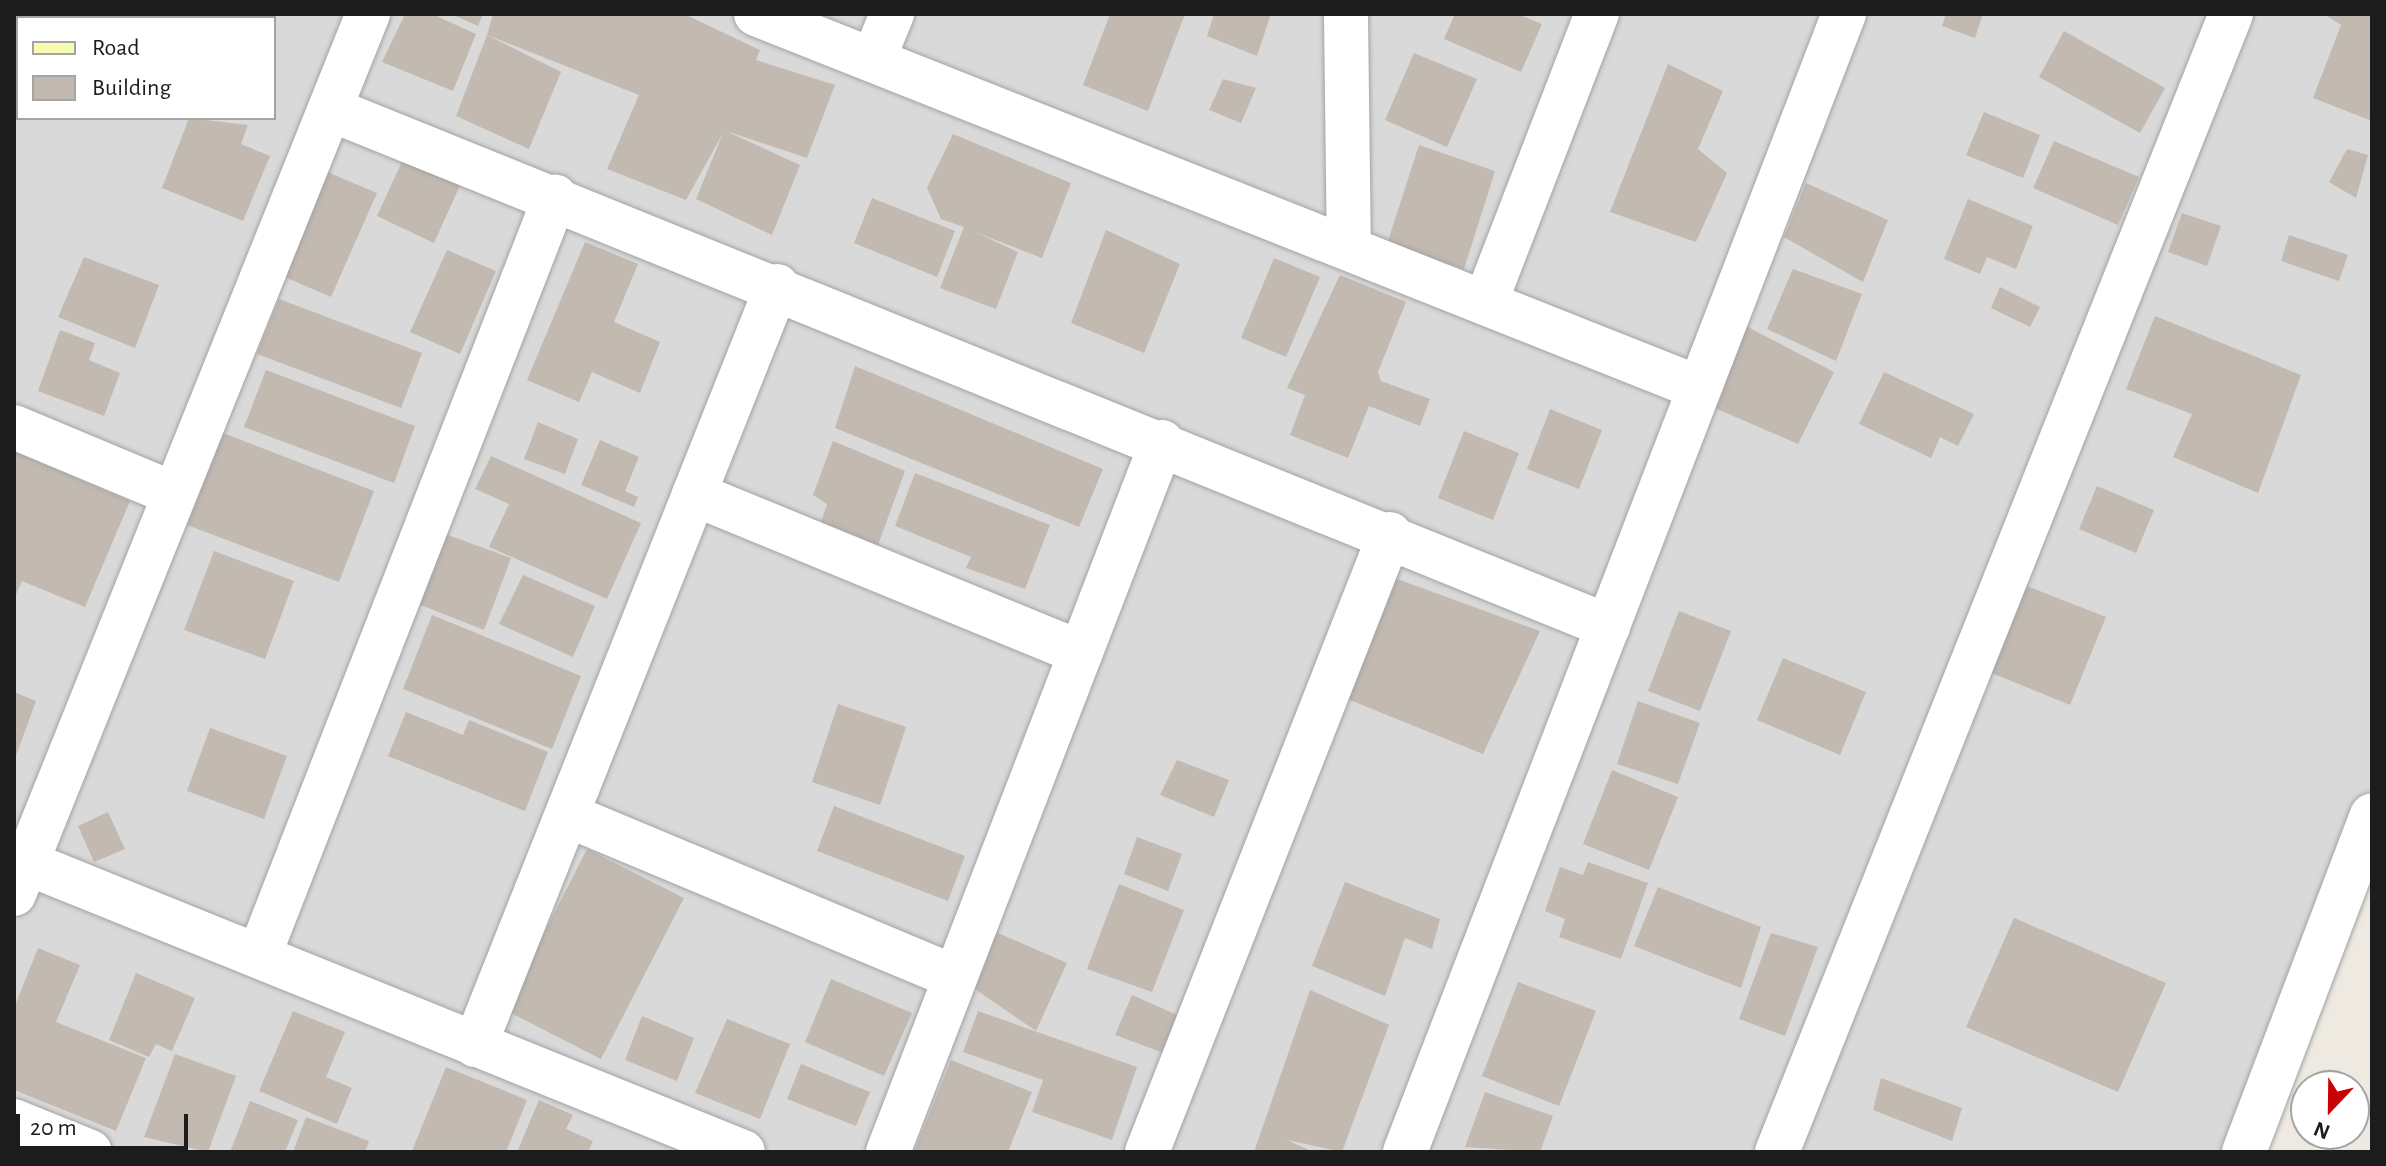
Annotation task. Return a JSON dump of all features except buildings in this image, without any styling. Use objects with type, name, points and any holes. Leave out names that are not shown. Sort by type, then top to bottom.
[{"type":"street","points":[[368,14],[172,493],[21,878],[260,953],[475,1045],[743,1152]]},
{"type":"street","points":[[756,14],[1349,246],[1699,388]]},
{"type":"street","points":[[874,58],[892,14]]},
{"type":"street","points":[[1346,14],[1349,246]]},
{"type":"street","points":[[1486,301],[1597,14]]},
{"type":"street","points":[[1405,1152],[1844,14]]},
{"type":"street","points":[[1777,1152],[2231,14]]},
{"type":"street","points":[[330,109],[777,286],[1390,534],[1608,626]]},
{"type":"street","points":[[260,953],[555,197]]},
{"type":"street","points":[[475,1045],[777,286]]},
{"type":"street","points":[[14,427],[172,493]]},
{"type":"street","points":[[888,1152],[1162,442]]},
{"type":"street","points":[[694,494],[1081,653]]},
{"type":"street","points":[[1147,1152],[1390,534]]},
{"type":"street","points":[[567,815],[955,977]]},
{"type":"street","points":[[2244,1152],[2372,815]]},
{"type":"street","points":[[14,1121],[90,1152]]},
{"type":"shaded area","points":[[14,14],[2372,14],[2372,810],[2229,1152],[14,1152]]}]
